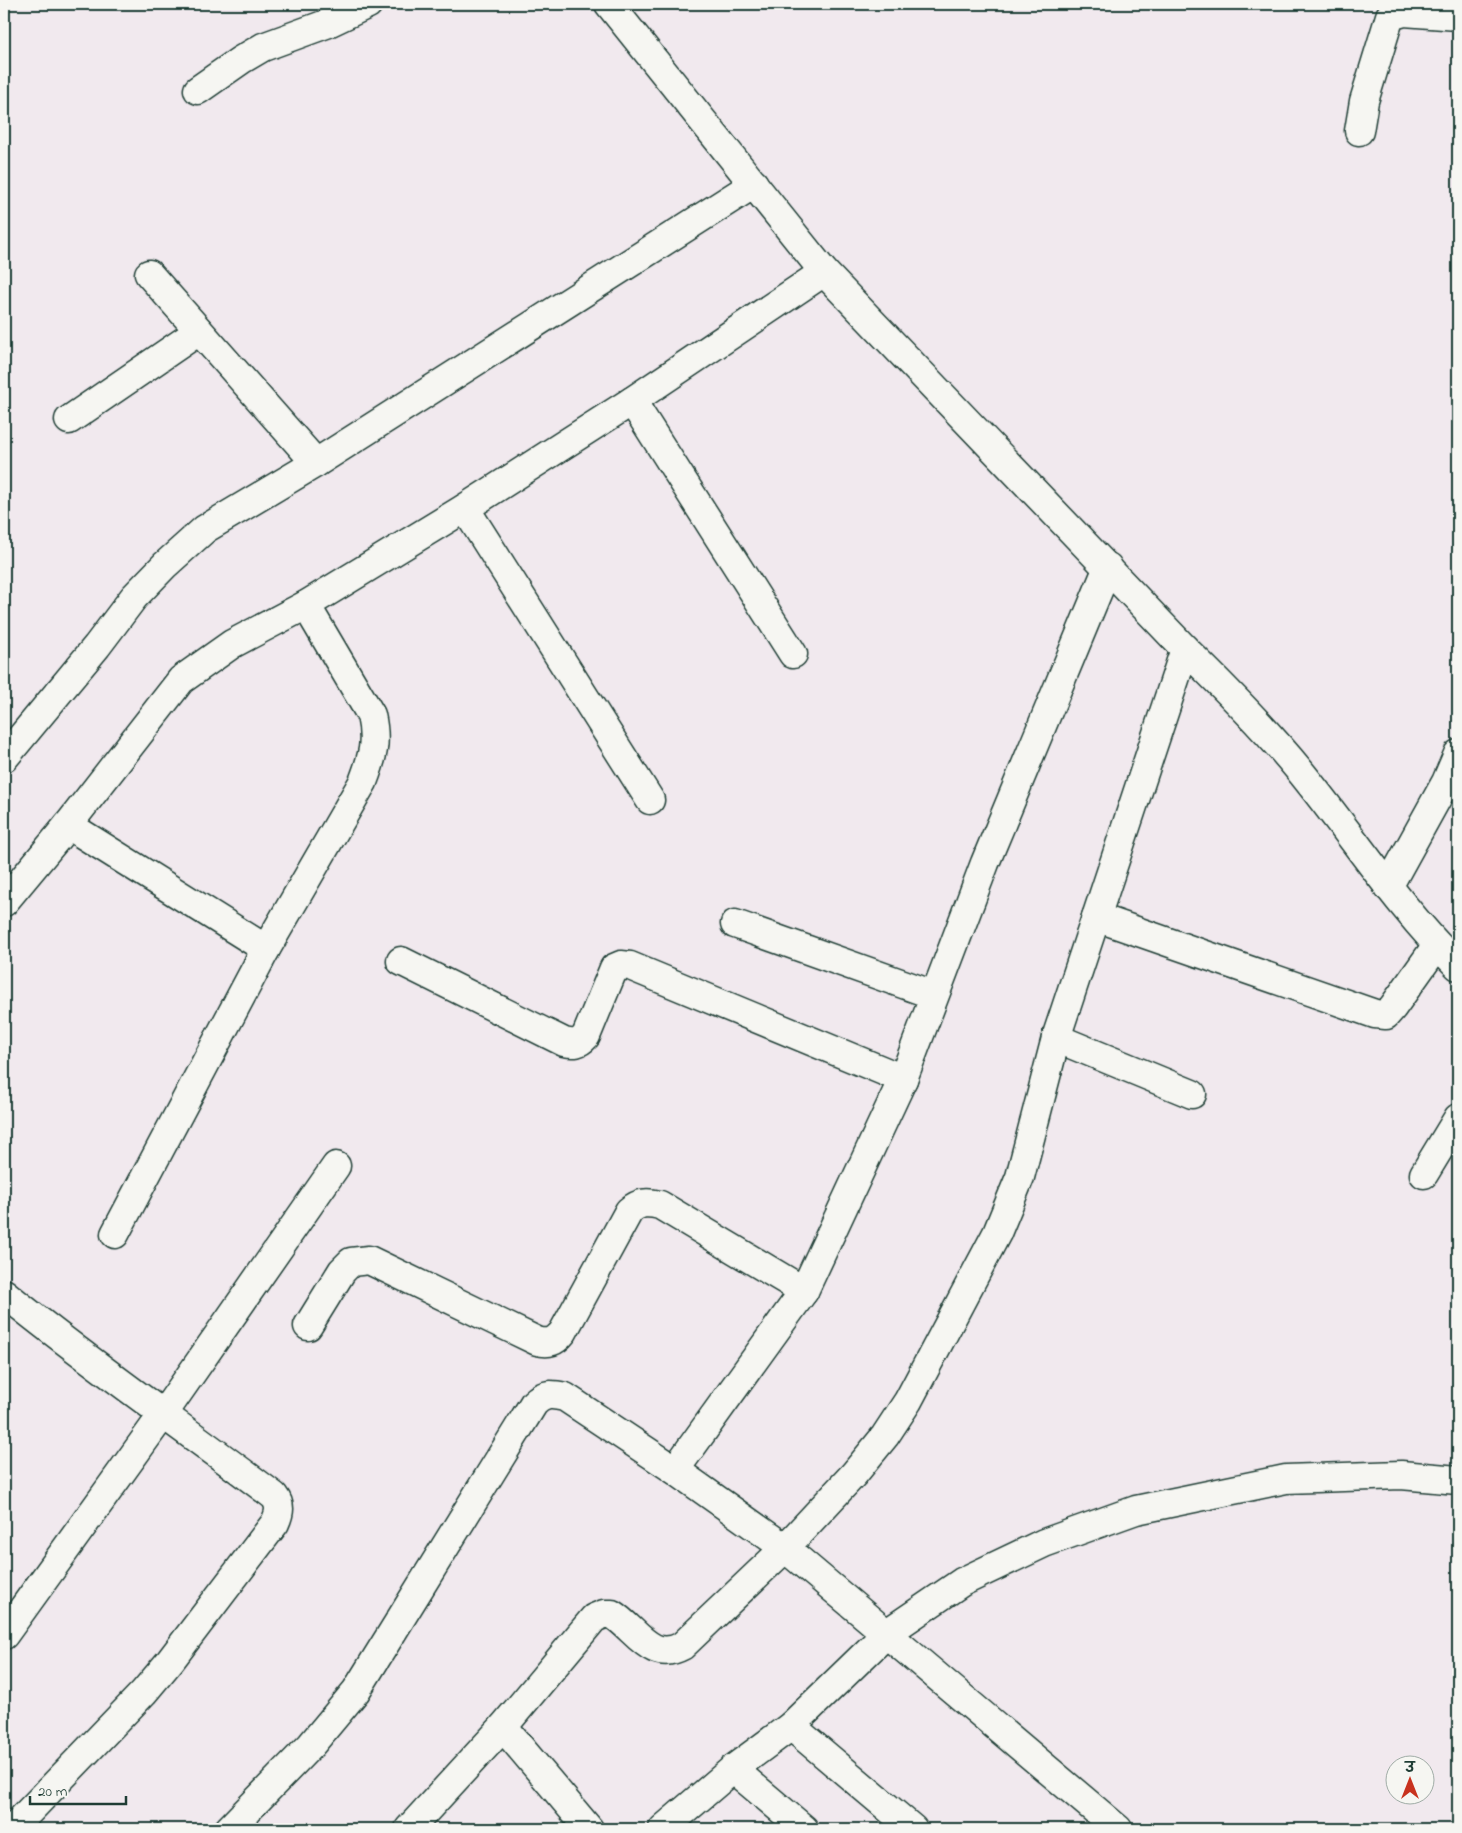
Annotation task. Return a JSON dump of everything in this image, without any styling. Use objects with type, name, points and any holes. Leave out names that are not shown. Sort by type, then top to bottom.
[{"type":"street","points":[[198,90],[263,47],[326,24],[368,4]]},
{"type":"street","points":[[609,4],[824,272],[1185,649],[1240,703],[1300,771],[1388,887],[1437,945],[1458,966]]},
{"type":"street","points":[[1359,131],[1364,101],[1390,16],[1404,12],[1458,16]]},
{"type":"street","points":[[4,758],[97,646],[134,597],[205,529],[316,463],[754,184]]},
{"type":"street","points":[[4,902],[68,825],[181,680],[232,644],[306,605],[465,508],[824,272]]},
{"type":"street","points":[[149,274],[316,463]]},
{"type":"street","points":[[69,420],[199,330]]},
{"type":"street","points":[[632,400],[793,654]]},
{"type":"street","points":[[465,508],[650,800]]},
{"type":"street","points":[[675,1470],[804,1291],[903,1079],[985,863],[1108,567]]},
{"type":"street","points":[[115,1234],[266,949],[363,782],[372,757],[375,735],[371,715],[306,605]]},
{"type":"street","points":[[408,1829],[503,1727],[594,1618],[604,1614],[612,1614],[652,1648],[660,1651],[671,1651],[682,1646],[785,1548],[854,1474],[885,1436],[908,1401],[1000,1225],[1020,1177],[1056,1038],[1185,649]]},
{"type":"street","points":[[1388,887],[1446,782],[1458,754]]},
{"type":"street","points":[[68,825],[266,949]]},
{"type":"street","points":[[1096,917],[1375,1014],[1386,1015],[1437,945]]},
{"type":"street","points":[[735,924],[934,995]]},
{"type":"street","points":[[401,960],[564,1042],[571,1043],[581,1041],[586,1036],[614,968],[621,965],[630,966],[903,1079]]},
{"type":"street","points":[[1056,1038],[1192,1094]]},
{"type":"street","points":[[1424,1174],[1458,1118]]},
{"type":"street","points":[[4,1635],[164,1413],[336,1166]]},
{"type":"street","points":[[308,1326],[342,1271],[351,1262],[369,1260],[537,1341],[548,1343],[558,1339],[563,1332],[629,1211],[638,1203],[660,1206],[804,1291]]},
{"type":"street","points":[[4,1293],[86,1358],[164,1413],[274,1496],[279,1502],[280,1514],[276,1523],[144,1692],[12,1829]]},
{"type":"street","points":[[229,1829],[311,1745],[356,1691],[534,1403],[540,1397],[551,1394],[565,1397],[675,1470],[785,1548],[1118,1829]]},
{"type":"street","points":[[679,1825],[733,1769],[791,1726],[887,1633],[971,1578],[1044,1543],[1136,1510],[1286,1479],[1401,1475],[1458,1480]]},
{"type":"street","points":[[791,1726],[913,1829]]},
{"type":"street","points":[[503,1727],[589,1829]]},
{"type":"street","points":[[733,1769],[804,1829]]}]
